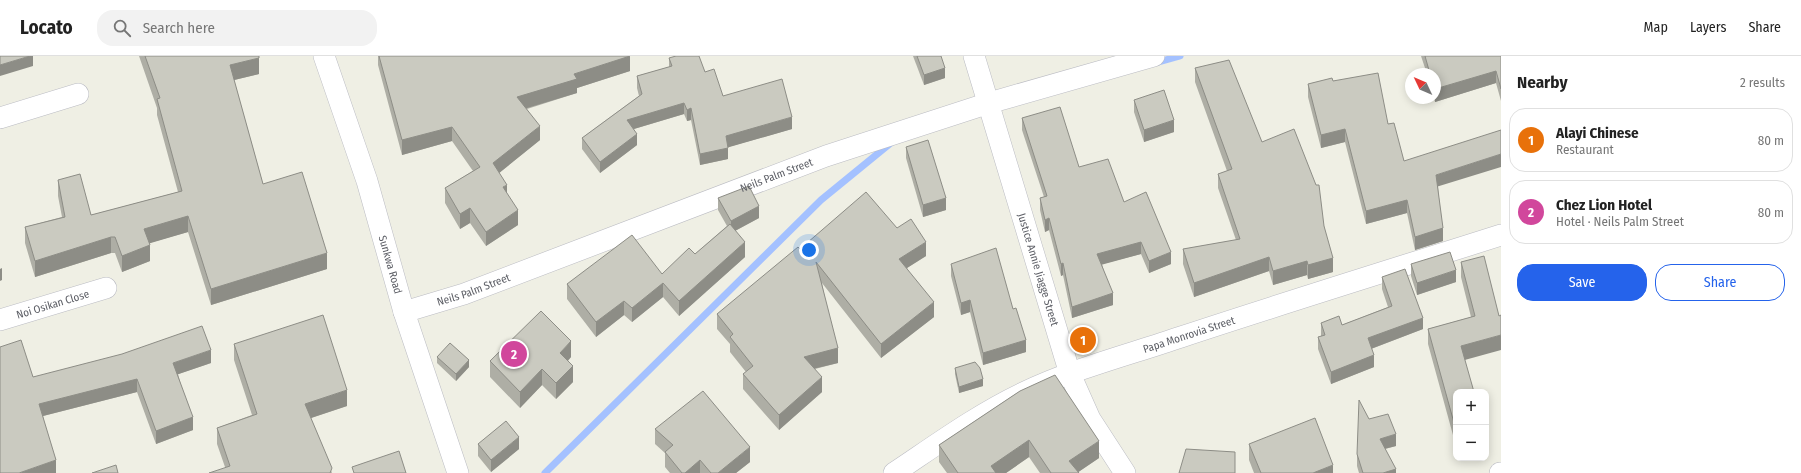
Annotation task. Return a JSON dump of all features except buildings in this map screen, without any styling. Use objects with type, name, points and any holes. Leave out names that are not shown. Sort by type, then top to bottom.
[{"type":"street","name":"Sunkwa Road","points":[[324,56],[367,181],[404,312],[458,473]]},
{"type":"street","name":"Justice Annie Jiagge Street","points":[[974,56],[989,104],[999,144],[1070,374],[1090,419],[1125,473]]},
{"type":"street","name":"Neils Palm Street","points":[[404,312],[471,291],[826,156],[989,104],[1154,56]]},
{"type":"street","points":[[0,118],[78,94]]},
{"type":"street","name":"Papa Monrovia Street","points":[[894,473],[967,424],[997,407],[1023,393],[1070,374],[1233,320],[1501,235]]},
{"type":"street","name":"Noi Osikan Close","points":[[0,320],[106,288]]},
{"type":"waterway","points":[[1155,63],[1180,56]]},
{"type":"waterway","points":[[545,473],[821,200],[892,142]]},
{"type":"place","name":"Alayi Chinese","points":[[1083,340]]},
{"type":"place","name":"Chez Lion Hotel","points":[[514,354]]}]
